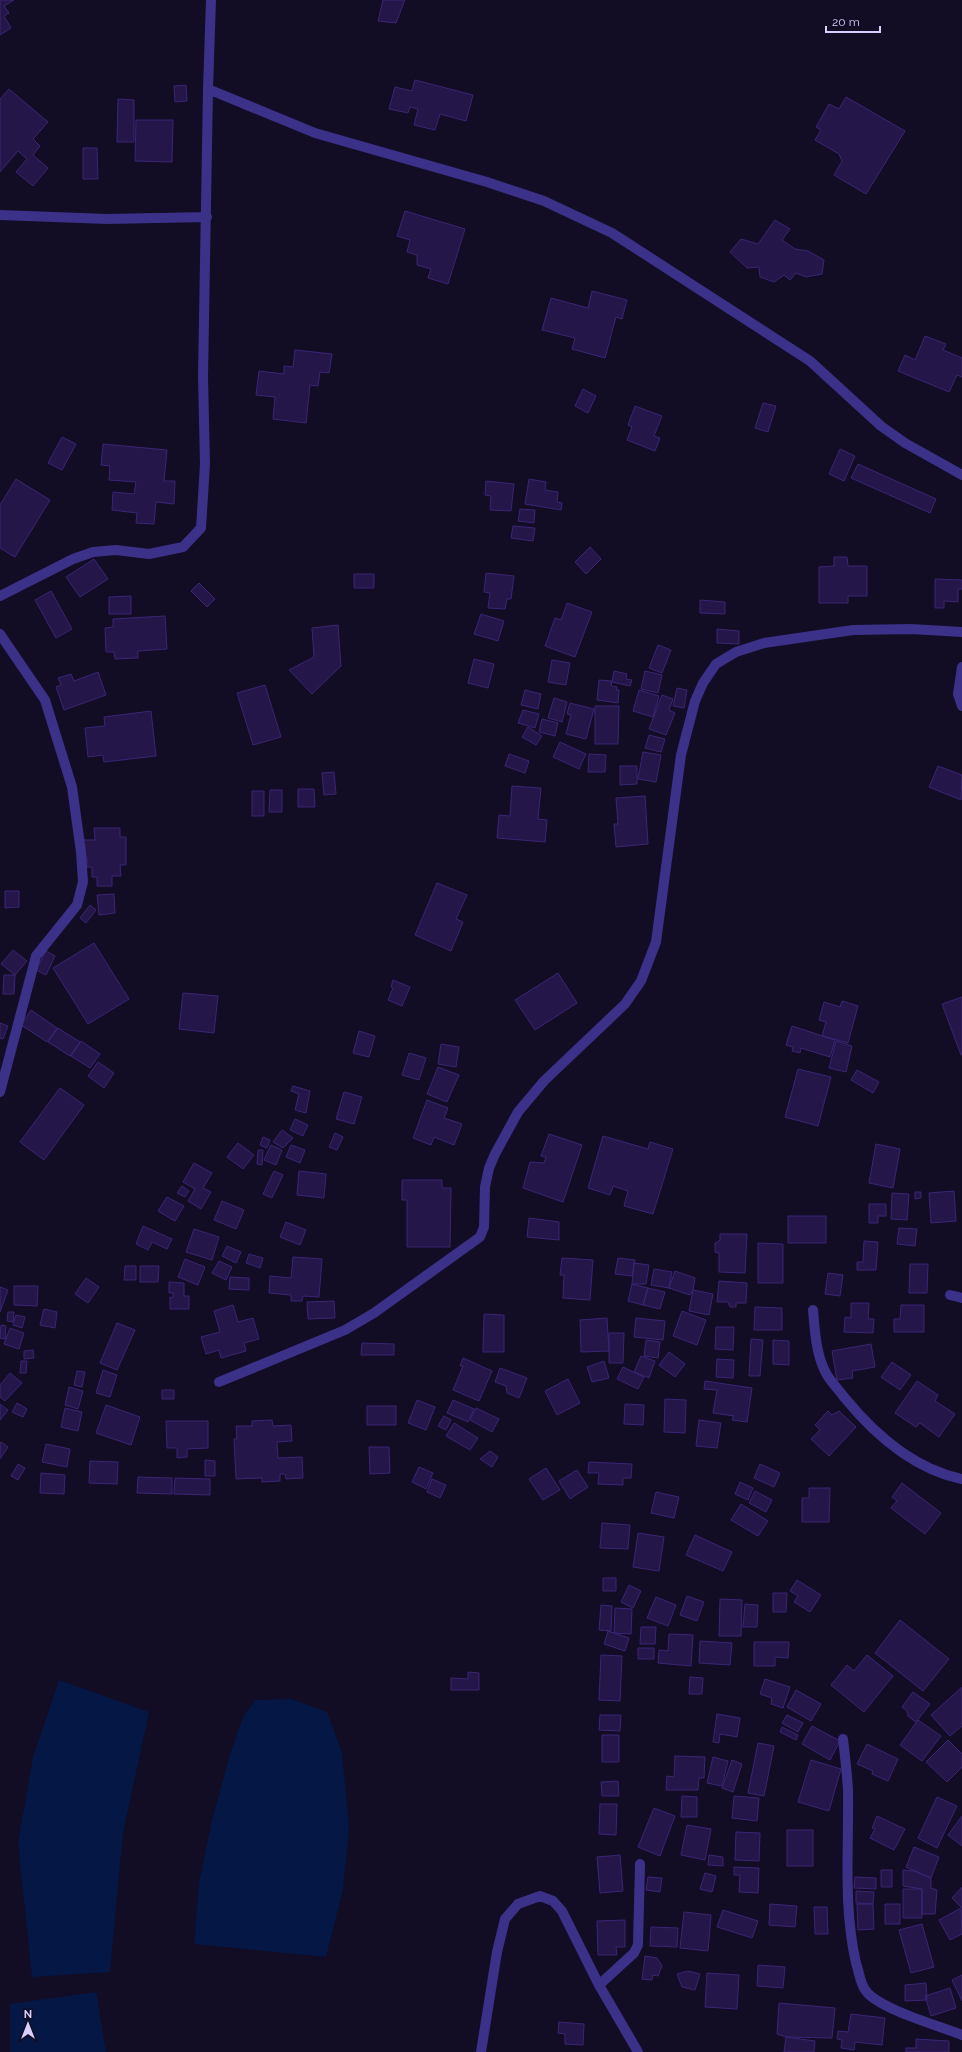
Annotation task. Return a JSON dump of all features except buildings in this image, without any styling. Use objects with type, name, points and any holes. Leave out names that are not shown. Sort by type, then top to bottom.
[{"type":"street","points":[[0,596],[73,559],[93,552],[116,550],[148,554],[183,547],[201,528],[205,464],[203,377],[211,0]]},
{"type":"street","points":[[208,89],[315,133],[487,182],[544,201],[612,233],[810,361],[881,426],[905,443],[962,475]]},
{"type":"street","points":[[0,215],[107,219],[207,217]]},
{"type":"street","points":[[219,1382],[346,1330],[374,1313],[480,1238],[484,1227],[486,1187],[489,1168],[518,1112],[544,1081],[625,1004],[641,981],[656,942],[681,755],[695,701],[703,682],[716,664],[736,652],[764,643],[853,630],[911,629],[962,632]]},
{"type":"street","points":[[0,634],[45,700],[72,787],[82,852],[83,882],[77,905],[36,956],[0,1092]]},
{"type":"street","points":[[962,667],[958,694],[962,706]]},
{"type":"street","points":[[950,1295],[962,1298]]},
{"type":"street","points":[[812,1310],[816,1347],[827,1376],[851,1405],[880,1436],[909,1459],[928,1469],[962,1479]]},
{"type":"street","points":[[843,1739],[848,1789],[847,1889],[853,1948],[866,1991],[879,2002],[962,2035]]},
{"type":"street","points":[[599,1985],[634,1953],[638,1945],[640,1864]]},
{"type":"street","points":[[481,2052],[497,1952],[504,1919],[518,1904],[540,1896],[553,1901],[562,1911],[599,1985],[638,2052]]},
{"type":"water","points":[[59,1680],[149,1712],[123,1833],[110,1972],[32,1977],[18,1843],[33,1757]]},
{"type":"water","points":[[292,1699],[327,1712],[342,1752],[349,1828],[343,1890],[326,1957],[194,1944],[199,1882],[212,1820],[231,1751],[243,1717],[255,1700]]},
{"type":"water","points":[[96,1992],[106,2052],[10,2052],[10,2004]]}]
